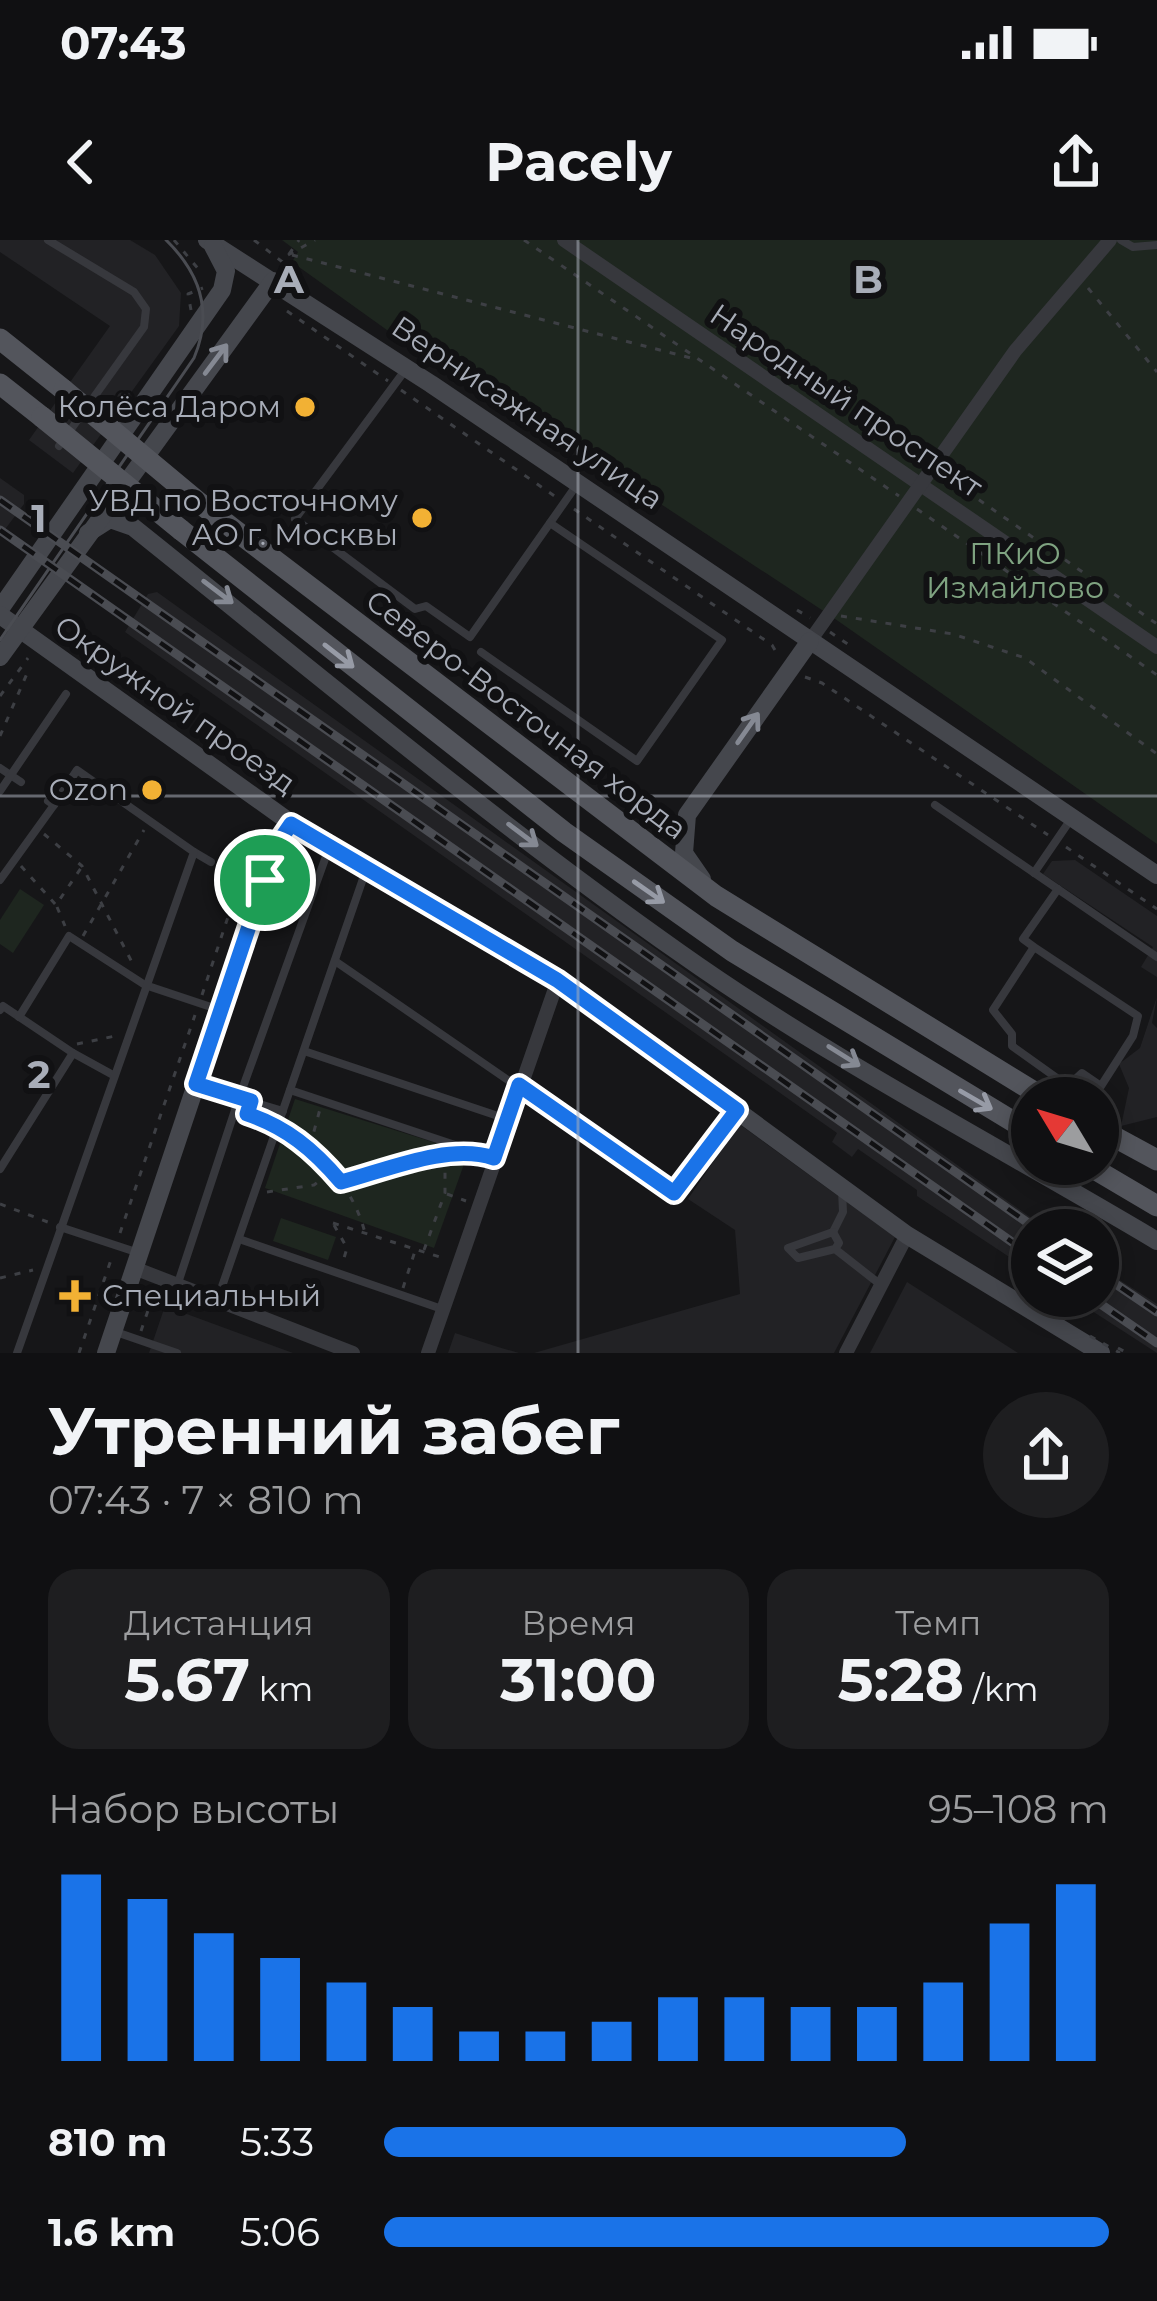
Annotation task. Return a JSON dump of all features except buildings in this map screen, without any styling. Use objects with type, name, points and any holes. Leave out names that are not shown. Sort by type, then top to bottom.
[{"type":"main road","name":"Вернисажная улица","points":[[209,241],[578,483],[821,628],[1072,818],[1157,875]]},
{"type":"main road","points":[[0,612],[222,290],[226,271],[209,241]]},
{"type":"main road","points":[[14,661],[18,631],[273,281]]},
{"type":"main road","name":"Северо-Восточная хорда","points":[[0,339],[202,505],[716,896],[1011,1078]]},
{"type":"main road","points":[[0,384],[547,818],[732,952],[1011,1120]]},
{"type":"main road","points":[[88,533],[110,519],[133,526],[418,755],[682,955],[928,1108],[1157,1240]]},
{"type":"main road","name":"Окружной проезд","points":[[0,612],[18,631],[291,824],[557,980],[842,1189],[1111,1348]]},
{"type":"main road","points":[[716,896],[684,854],[687,815],[821,628]]},
{"type":"main road","points":[[106,1353],[265,880],[291,824]]},
{"type":"main road","points":[[1119,1139],[1157,1160]]},
{"type":"main road","points":[[1119,1184],[1157,1206]]},
{"type":"street","name":"Народный проспект","points":[[564,240],[1157,647]]},
{"type":"street","points":[[821,628],[1015,351],[1110,240]]},
{"type":"street","points":[[428,1353],[557,980]]},
{"type":"street","points":[[846,1353],[910,1231]]},
{"type":"street","points":[[137,1261],[178,1284],[353,1353]]},
{"type":"lane","points":[[47,240],[134,292],[146,309],[144,327],[58,446]]},
{"type":"lane","points":[[1120,240],[1133,247],[1157,245]]},
{"type":"lane","points":[[407,368],[295,519],[415,609],[426,606],[470,637],[578,483]]},
{"type":"lane","points":[[481,652],[637,761],[722,640],[550,523]]},
{"type":"lane","points":[[0,791],[66,694]]},
{"type":"lane","points":[[0,768],[21,782]]},
{"type":"lane","points":[[0,880],[77,770],[211,862]]},
{"type":"lane","points":[[935,806],[1157,957]]},
{"type":"lane","points":[[1034,873],[1072,818]]},
{"type":"lane","points":[[178,1284],[329,847]]},
{"type":"lane","points":[[17,1353],[194,852]]},
{"type":"lane","points":[[218,1300],[367,870]]},
{"type":"lane","points":[[240,872],[265,880]]},
{"type":"lane","points":[[1034,947],[993,1010],[1012,1034],[1012,1046],[1068,1086],[1082,1073],[1101,1086],[1133,1036],[1138,1016],[1023,939],[1058,889]]},
{"type":"lane","points":[[19,1016],[69,936],[145,985],[221,1010]]},
{"type":"lane","points":[[335,961],[674,1193],[737,1110]]},
{"type":"lane","points":[[1,1006],[113,1075]]},
{"type":"lane","points":[[304,1051],[507,1119]]},
{"type":"lane","points":[[0,1169],[74,1053]]},
{"type":"lane","points":[[196,1084],[283,1111]]},
{"type":"lane","points":[[290,1090],[494,1158]]},
{"type":"lane","points":[[832,1232],[839,1243],[835,1249],[798,1258],[789,1254],[793,1242],[832,1232],[843,1212],[842,1189]]},
{"type":"lane","points":[[60,1227],[116,1246],[137,1261]]},
{"type":"lane","points":[[238,1240],[443,1310]]},
{"type":"lane","points":[[835,1249],[881,1285]]},
{"type":"lane","points":[[114,1331],[177,1353]]},
{"type":"path","points":[[174,240],[200,272]]},
{"type":"path","points":[[254,240],[288,257],[695,358]]},
{"type":"path","points":[[288,257],[299,240]]},
{"type":"path","points":[[288,257],[315,240]]},
{"type":"path","points":[[524,240],[1157,675]]},
{"type":"path","points":[[288,257],[302,277]]},
{"type":"path","points":[[1080,277],[1157,372]]},
{"type":"path","points":[[188,294],[210,285]]},
{"type":"path","points":[[281,307],[772,645],[780,659]]},
{"type":"path","points":[[931,467],[1157,624]]},
{"type":"path","points":[[797,610],[812,620]]},
{"type":"path","points":[[821,628],[849,645]]},
{"type":"path","points":[[821,628],[953,634],[1025,658],[1157,754]]},
{"type":"path","points":[[0,696],[14,661],[28,658]]},
{"type":"path","points":[[0,736],[29,669]]},
{"type":"path","points":[[803,677],[822,683],[1157,909]]},
{"type":"path","points":[[79,943],[150,819]]},
{"type":"path","points":[[38,828],[82,866],[145,985]]},
{"type":"path","points":[[80,1353],[240,872],[259,832]]},
{"type":"path","points":[[15,860],[56,905],[69,936]]},
{"type":"path","points":[[56,905],[82,866]]},
{"type":"path","points":[[64,1047],[128,1034]]},
{"type":"path","points":[[251,1101],[247,1114],[278,1126],[332,1171],[365,1233]]},
{"type":"path","points":[[310,1148],[322,1101]]},
{"type":"path","points":[[424,1252],[445,1193],[444,1141]]},
{"type":"path","points":[[341,1182],[476,1152]]},
{"type":"path","points":[[254,1193],[314,1185],[332,1171]]},
{"type":"path","points":[[445,1193],[468,1202]]},
{"type":"path","points":[[0,1204],[60,1227]]},
{"type":"path","points":[[339,1274],[347,1248],[333,1223],[447,1259]]},
{"type":"path","points":[[401,1295],[416,1249]]},
{"type":"path","points":[[0,1278],[47,1266]]},
{"type":"path","points":[[138,1340],[154,1293]]},
{"type":"shaded area","points":[[0,240],[130,240],[155,255],[181,293],[179,326],[73,473],[29,440],[110,326],[0,252]]},
{"type":"shaded area","points":[[0,478],[24,495],[24,504],[0,536]]},
{"type":"shaded area","points":[[157,592],[1019,1209],[1011,1209],[1011,1258],[917,1196],[917,1190],[858,1149],[852,1157],[832,1142],[837,1133],[125,632],[148,594]]},
{"type":"shaded area","points":[[1075,860],[1157,916],[1157,977],[1141,967],[1153,947],[1043,874],[1052,861]]},
{"type":"shaded area","points":[[1157,997],[1152,1023],[1157,1028],[1157,1117],[1121,1126],[1129,1088],[1119,1064],[1140,1048]]},
{"type":"shaded area","points":[[739,1124],[895,1237],[834,1353],[534,1353],[740,1294],[735,1230],[688,1199]]},
{"type":"shaded area","points":[[1119,1280],[1157,1304],[1157,1353],[1101,1317],[1119,1317]]},
{"type":"shaded area","points":[[907,1282],[1018,1353],[870,1353]]},
{"type":"shaded area","points":[[165,1306],[293,1353],[149,1353]]},
{"type":"shaded area","points":[[455,1333],[498,1347],[519,1353],[448,1353]]},
{"type":"green space","name":"ПКиО Измайлово","points":[[282,240],[1157,240],[1157,844],[828,614],[495,395],[419,353],[292,262],[298,252]]},
{"type":"green space","points":[[20,889],[44,905],[13,953],[0,944],[0,920]]},
{"type":"green space","points":[[295,1099],[468,1153],[434,1248],[265,1188]]},
{"type":"green space","points":[[281,1218],[336,1237],[328,1260],[273,1241]]},
{"type":"tram line","points":[[0,640],[194,358],[203,325],[200,295],[188,266],[166,240]]},
{"type":"railway","points":[[0,500],[1011,1211]]},
{"type":"railway","points":[[0,530],[1011,1241]]},
{"type":"railway","points":[[1119,1286],[1157,1312]]},
{"type":"railway","points":[[1119,1317],[1157,1343]]},
{"type":"place","name":"Колёса Даром","points":[[305,407]]},
{"type":"place","name":"УВД по Восточному АО г. Москвы","points":[[422,518]]},
{"type":"place","name":"Ozon","points":[[152,790]]},
{"type":"place","name":"Специальный","points":[[75,1296]]},
{"type":"route","points":[[291,824],[557,980],[737,1110],[674,1193],[519,1085],[494,1158],[476,1152],[445,1156],[341,1182],[314,1150],[277,1128],[278,1124],[247,1114],[251,1101],[196,1084],[265,880],[276,846],[291,824]]}]
